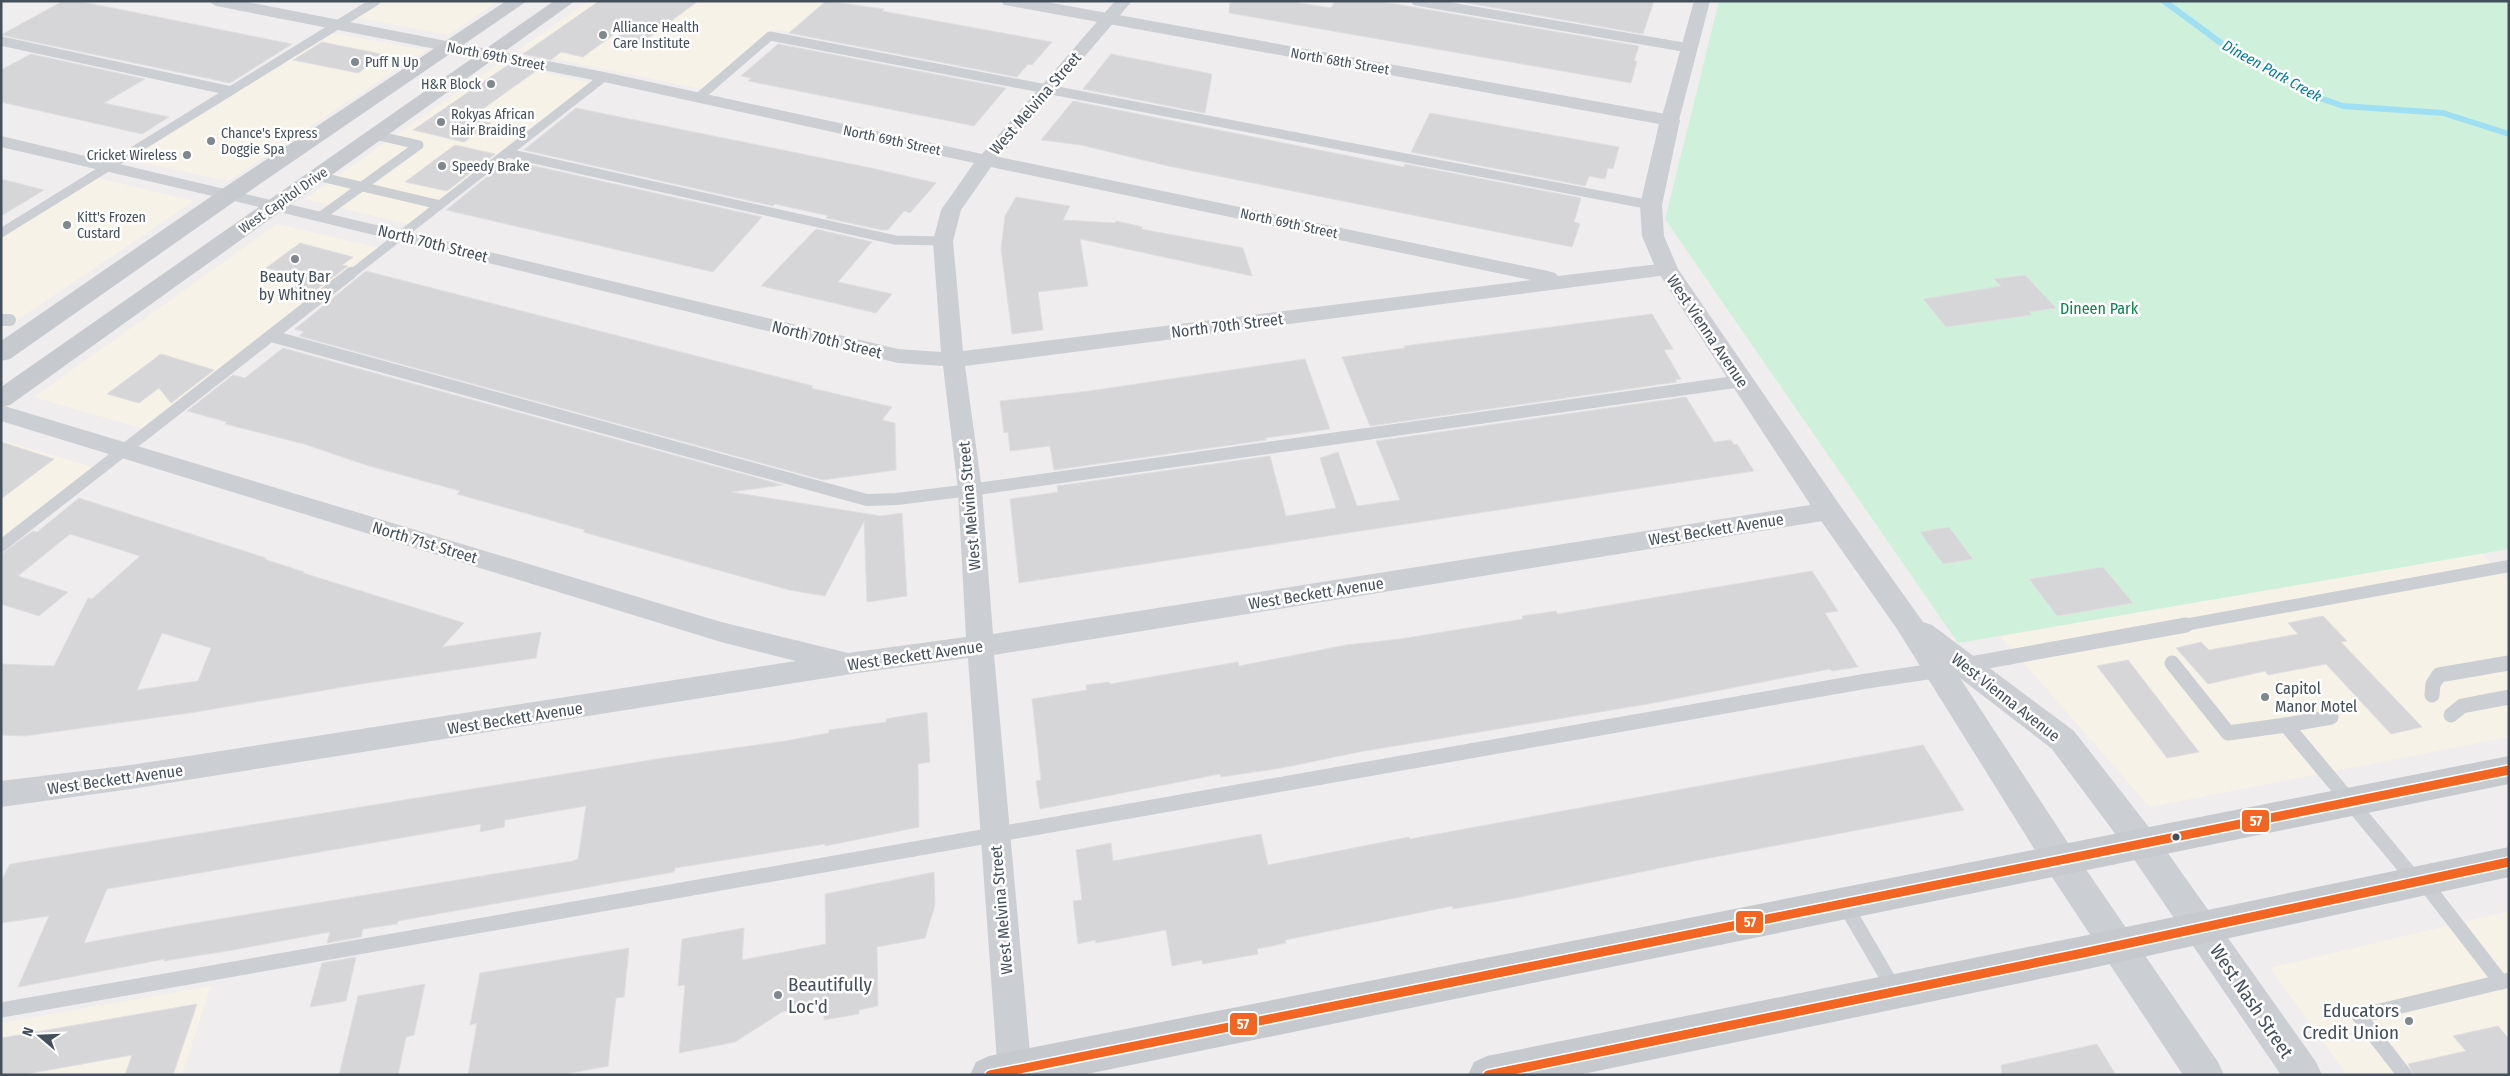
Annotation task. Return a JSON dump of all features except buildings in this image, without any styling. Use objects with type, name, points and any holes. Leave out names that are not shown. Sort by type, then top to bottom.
[{"type":"main road","points":[[1,353],[230,194],[518,1]]},
{"type":"main road","name":"West Capitol Drive","points":[[1,399],[490,55],[559,3]]},
{"type":"main road","points":[[1006,1073],[2060,860],[2144,846],[2509,770]]},
{"type":"main road","points":[[1487,1075],[2117,946],[2202,926],[2509,862]]},
{"type":"street","name":"North 69th Street","points":[[216,1],[604,77],[986,160],[1567,281]]},
{"type":"street","name":"North 68th Street","points":[[1010,1],[1116,10],[1670,120]]},
{"type":"street","name":"West Vienna Avenue","points":[[1702,1],[1670,120],[1651,205],[1653,236],[1667,269],[1829,511],[1907,621],[1952,668],[2063,740],[2202,926]]},
{"type":"street","name":"West Melvina Street","points":[[1006,1073],[995,833],[970,490],[953,360],[943,241],[951,210],[959,195],[986,160],[1116,10]]},
{"type":"street","name":"North 70th Street","points":[[1,141],[230,194],[898,356],[953,360],[1667,269]]},
{"type":"street","name":"North 71st Street","points":[[1,413],[721,632],[851,663]]},
{"type":"street","name":"West Beckett Avenue","points":[[1,794],[151,774],[851,663],[980,646],[1829,511]]},
{"type":"street","name":"West Vienna Avenue","points":[[1952,668],[2060,860],[2117,946]]},
{"type":"street","name":"West Nash Street","points":[[2202,926],[2303,1075]]},
{"type":"street","points":[[2117,946],[2205,1075]]},
{"type":"lane","points":[[1,232],[376,1]]},
{"type":"lane","points":[[1416,1],[1689,48]]},
{"type":"lane","points":[[698,98],[770,36],[1651,205]]},
{"type":"lane","points":[[1,41],[230,91]]},
{"type":"lane","points":[[1,546],[604,77]]},
{"type":"lane","points":[[321,216],[420,145],[375,135]]},
{"type":"lane","points":[[507,152],[895,240],[943,241]]},
{"type":"lane","points":[[317,176],[440,205]]},
{"type":"lane","points":[[271,336],[867,500],[896,499],[970,490],[1742,381]]},
{"type":"lane","points":[[1,1010],[1867,680],[1952,668],[2509,566]]},
{"type":"lane","points":[[2172,663],[2228,733],[2331,717]]},
{"type":"lane","points":[[2432,695],[2433,684],[2439,675],[2509,663]]},
{"type":"lane","points":[[2451,715],[2462,706],[2509,697]]},
{"type":"lane","points":[[2286,725],[2349,803],[2505,981],[2359,1016],[2405,1075]]},
{"type":"lane","points":[[1845,904],[1895,991]]},
{"type":"shaded area","points":[[380,1],[498,1],[448,35],[355,17]]},
{"type":"shaded area","points":[[589,1],[828,1],[791,32],[774,29],[701,89],[517,51]]},
{"type":"shaded area","points":[[331,33],[426,50],[228,181],[125,159]]},
{"type":"shaded area","points":[[499,63],[596,84],[411,225],[305,199]]},
{"type":"shaded area","points":[[89,176],[194,201],[1,331],[1,230]]},
{"type":"shaded area","points":[[277,224],[380,248],[147,430],[34,397]]},
{"type":"shaded area","points":[[1,440],[93,467],[1,537]]},
{"type":"shaded area","points":[[2481,553],[2509,581],[2509,737],[2150,807],[2000,636]]},
{"type":"shaded area","name":"Educators Credit Union","points":[[2509,911],[2509,1075],[2347,1075],[2270,968]]},
{"type":"shaded area","points":[[211,986],[182,1075],[1,1075],[1,1023]]},
{"type":"green space","name":"Dineen Park","points":[[1719,1],[2509,1],[2509,549],[1958,643],[1665,219]]},
{"type":"waterway","name":"Dineen Park Creek","points":[[2164,1],[2221,43],[2317,97],[2343,106],[2443,113],[2509,134]]},
{"type":"transit line","name":"57","points":[[990,1075],[2509,770]]},
{"type":"transit line","name":"57","points":[[1488,1075],[2083,953],[2509,862]]},
{"type":"place","name":"Alliance Health Care Institute","points":[[603,35]]},
{"type":"place","name":"Puff N Up","points":[[355,62]]},
{"type":"place","name":"H&R Block","points":[[491,84]]},
{"type":"place","name":"Rokyas African Hair Braiding","points":[[441,122]]},
{"type":"place","name":"Chance's Express Doggie Spa","points":[[211,141]]},
{"type":"place","name":"Cricket Wireless","points":[[187,155]]},
{"type":"place","name":"Speedy Brake","points":[[442,166]]},
{"type":"place","name":"Kitt's Frozen Custard","points":[[67,225]]},
{"type":"place","name":"Beauty Bar by Whitney","points":[[295,259]]},
{"type":"place","name":"Capitol Manor Motel","points":[[2265,697]]},
{"type":"place","name":"Beautifully Loc'd","points":[[778,995]]},
{"type":"place","name":"Educators Credit Union","points":[[2409,1021]]}]
